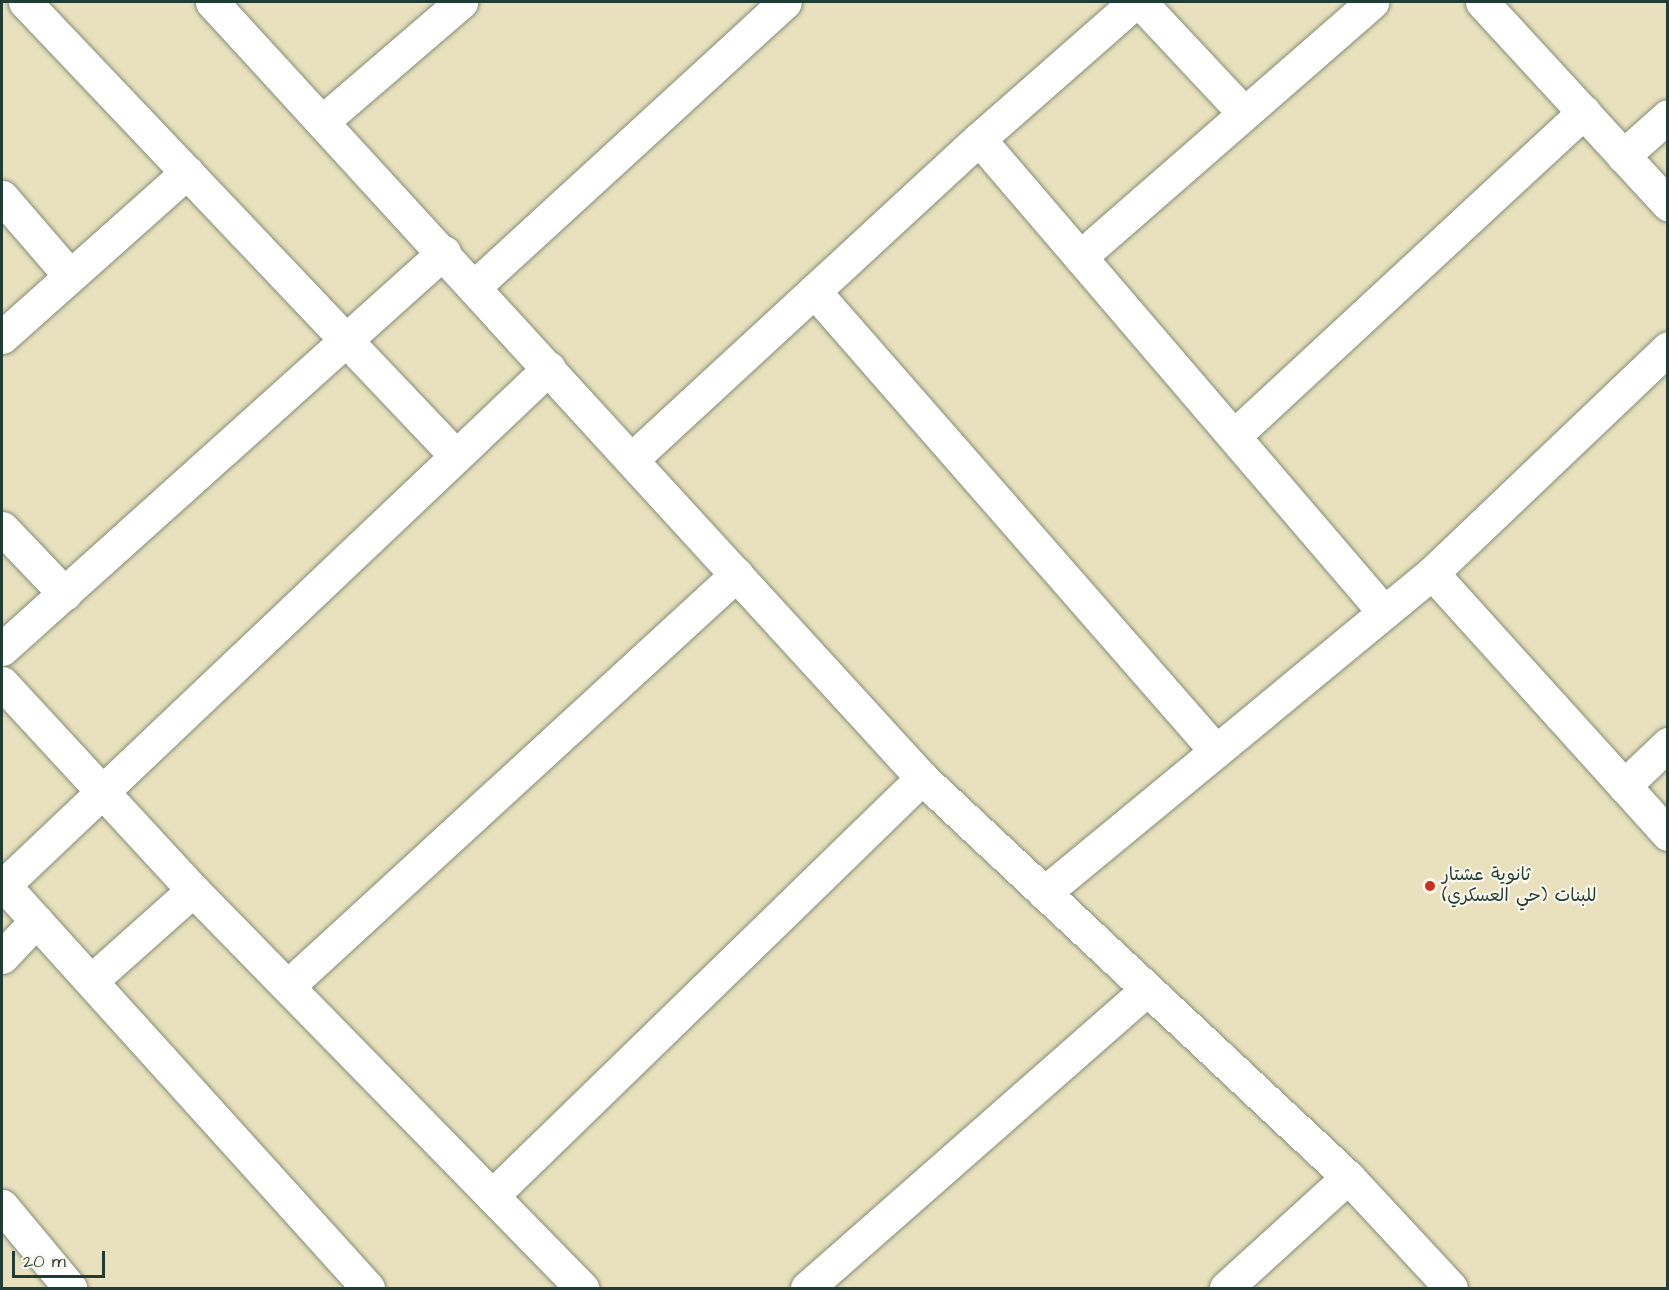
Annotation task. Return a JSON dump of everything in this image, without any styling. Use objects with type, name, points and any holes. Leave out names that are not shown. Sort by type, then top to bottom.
[{"type":"street","points":[[25,2],[456,456]]},
{"type":"street","points":[[212,2],[324,120],[922,778],[1348,1177],[1451,1288]]},
{"type":"street","points":[[324,120],[461,2]]},
{"type":"street","points":[[475,286],[785,2]]},
{"type":"street","points":[[632,459],[979,139],[1136,2]]},
{"type":"street","points":[[1140,2],[1245,113]]},
{"type":"street","points":[[1080,257],[1372,2]]},
{"type":"street","points":[[1482,2],[1668,204]]},
{"type":"street","points":[[1234,436],[1584,112]]},
{"type":"street","points":[[1623,156],[1668,116]]},
{"type":"street","points":[[979,139],[1384,612]]},
{"type":"street","points":[[2,337],[187,172]]},
{"type":"street","points":[[2,197],[69,275]]},
{"type":"street","points":[[2,649],[444,252]]},
{"type":"street","points":[[814,291],[1216,751]]},
{"type":"street","points":[[1044,893],[1432,573],[1668,348]]},
{"type":"street","points":[[368,1288],[3,884],[549,368]]},
{"type":"street","points":[[2,528],[64,594]]},
{"type":"street","points":[[1432,573],[1668,834]]},
{"type":"street","points":[[288,987],[737,574]]},
{"type":"street","points":[[2,683],[100,794],[582,1288]]},
{"type":"street","points":[[1624,786],[1668,744]]},
{"type":"street","points":[[492,1196],[922,778]]},
{"type":"street","points":[[91,981],[193,890]]},
{"type":"street","points":[[2,957],[36,921]]},
{"type":"street","points":[[807,1288],[1148,989]]},
{"type":"street","points":[[1226,1288],[1348,1177]]},
{"type":"street","points":[[2,1206],[70,1288]]},
{"type":"place","name":"ثانوية عشتار للبنات (حي العسكري)","points":[[1430,886]]}]
